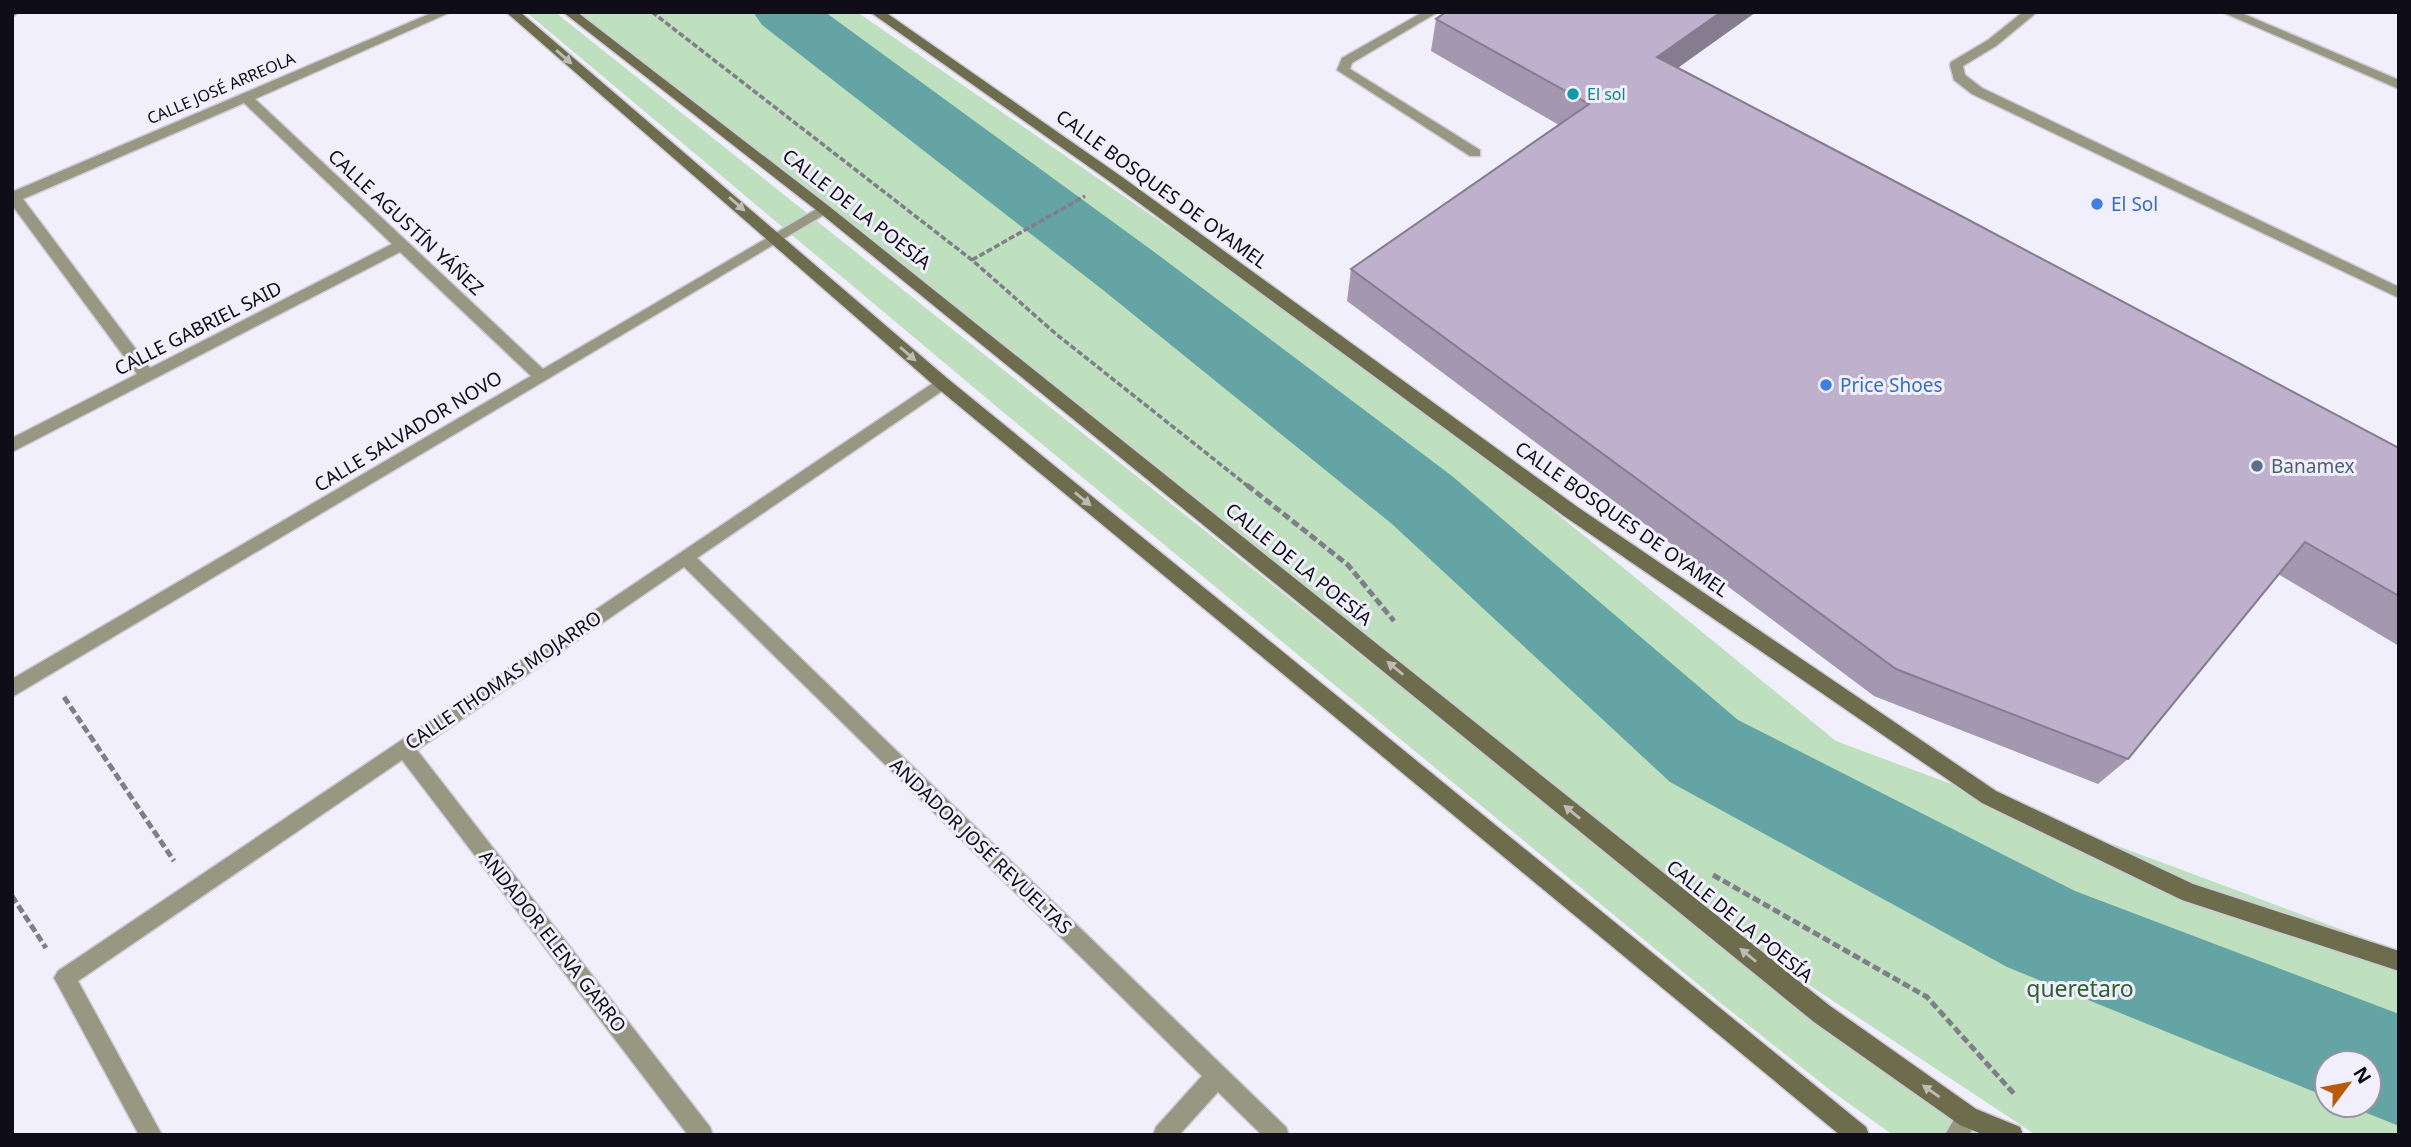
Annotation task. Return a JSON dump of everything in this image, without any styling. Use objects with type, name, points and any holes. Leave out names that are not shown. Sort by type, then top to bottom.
[{"type":"street","name":"CALLE JOSÉ ARREOLA","points":[[13,197],[445,12]]},
{"type":"street","points":[[512,12],[942,383],[1858,1135]]},
{"type":"street","name":"CALLE DE LA POESÍA","points":[[569,12],[825,210],[1962,1126],[2012,1135]]},
{"type":"street","name":"CALLE BOSQUES DE OYAMEL","points":[[876,12],[1117,180],[1570,511],[1989,797],[2189,893],[2399,961]]},
{"type":"street","points":[[1432,12],[1347,61],[1343,70],[1475,153]]},
{"type":"street","points":[[2031,12],[1993,43],[1956,65],[1959,77],[1977,91],[2399,293]]},
{"type":"street","points":[[2228,12],[2399,85]]},
{"type":"street","name":"CALLE AGUSTÍN YÁÑEZ","points":[[244,96],[542,377]]},
{"type":"street","points":[[13,197],[147,376]]},
{"type":"street","name":"CALLE SALVADOR NOVO","points":[[12,689],[825,210]]},
{"type":"street","name":"CALLE GABRIEL SAID","points":[[12,446],[402,244]]},
{"type":"street","name":"CALLE THOMAS MOJARRO","points":[[65,978],[942,383]]},
{"type":"street","name":"ANDADOR JOSÉ REVUELTAS","points":[[685,557],[1278,1135]]},
{"type":"street","name":"ANDADOR ELENA GARRO","points":[[404,748],[702,1135]]},
{"type":"street","points":[[65,978],[151,1135]]},
{"type":"street","points":[[1164,1135],[1217,1076]]},
{"type":"path","points":[[652,12],[972,260],[1056,334],[1348,565],[1400,628]]},
{"type":"path","points":[[972,260],[1074,202]]},
{"type":"path","points":[[46,669],[194,891]]},
{"type":"path","points":[[1703,870],[1927,997],[2025,1105]]},
{"type":"path","points":[[12,896],[65,978]]},
{"type":"green space","points":[[526,12],[555,12],[1863,1056],[1990,1135],[1893,1135],[1830,1090],[1003,412]]},
{"type":"green space","name":"queretaro","points":[[570,12],[857,12],[1410,394],[1836,741],[2399,951],[2399,1135],[2036,1135],[1685,903]]},
{"type":"building","name":"Price Shoes","points":[[1446,12],[1721,12],[1657,57],[2399,448],[2399,596],[2305,542],[2128,759],[1896,669],[1351,269],[1589,104],[1436,19]]},
{"type":"waterway","points":[[784,12],[1130,272],[1422,500],[1704,751],[2044,931],[2399,1070]]},
{"type":"place","name":"El sol","points":[[1573,94]]},
{"type":"place","name":"El Sol","points":[[2097,204]]},
{"type":"place","name":"Price Shoes","points":[[1826,385]]},
{"type":"place","name":"Banamex","points":[[2257,466]]}]
